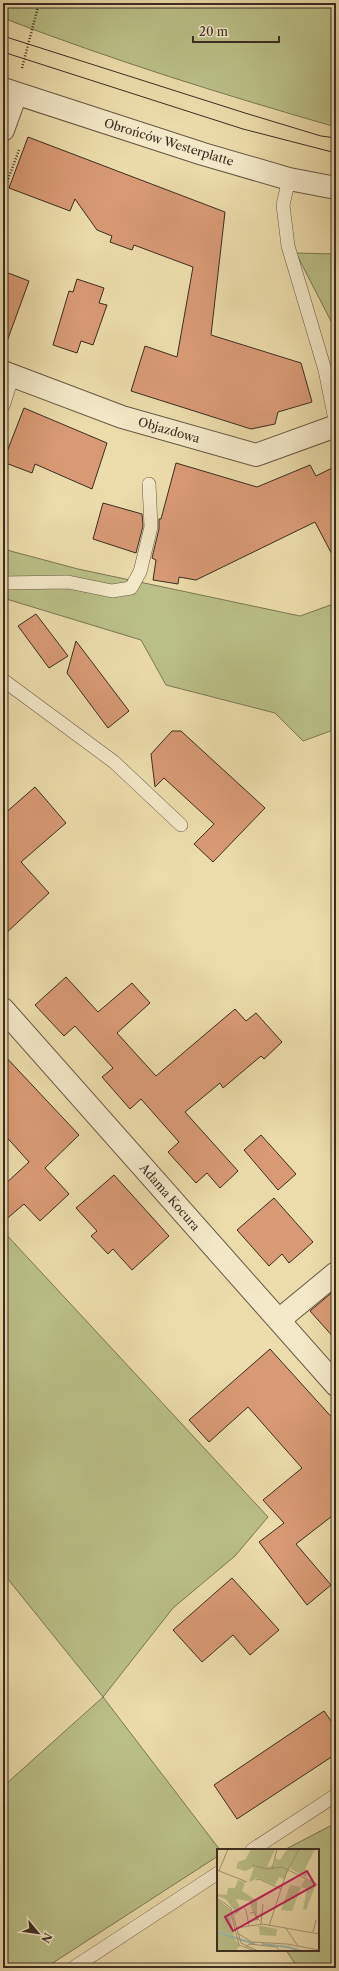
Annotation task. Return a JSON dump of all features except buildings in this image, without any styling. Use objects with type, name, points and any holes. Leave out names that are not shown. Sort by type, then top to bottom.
[{"type":"street","points":[[3,130],[10,91]]},
{"type":"street","name":"Obrońców Westerplatte","points":[[10,91],[203,154],[289,179],[336,188]]},
{"type":"street","name":"Objazdowa","points":[[8,373],[122,417],[256,456],[336,426]]},
{"type":"street","name":"Adama Kocura","points":[[3,1009],[336,1385]]},
{"type":"street","points":[[278,1320],[336,1273]]},
{"type":"lane","points":[[289,179],[283,205],[288,246],[325,370],[336,426]]},
{"type":"lane","points":[[3,406],[8,373]]},
{"type":"lane","points":[[3,583],[68,582],[112,591],[131,588],[140,572],[151,527],[149,484]]},
{"type":"lane","points":[[3,680],[114,762],[181,825]]},
{"type":"lane","points":[[254,1849],[336,1795]]},
{"type":"lane","points":[[72,1968],[217,1873]]},
{"type":"path","points":[[10,91],[39,3]]},
{"type":"path","points":[[3,193],[21,145]]},
{"type":"green space","points":[[3,3],[336,3],[336,127],[168,76],[3,18]]},
{"type":"green space","points":[[296,253],[336,254],[336,331]]},
{"type":"green space","points":[[3,549],[78,569],[300,616],[336,603],[336,729],[303,741],[275,713],[166,685],[141,640],[3,598]]},
{"type":"green space","points":[[3,1231],[268,1517],[235,1556],[173,1608],[103,1697],[3,1573]]},
{"type":"green space","points":[[103,1697],[219,1849],[217,1849],[217,1857],[45,1968],[3,1968],[3,1781],[6,1784]]},
{"type":"green space","points":[[336,1823],[336,1965],[329,1968],[298,1968],[287,1951],[319,1951],[319,1849],[286,1849]]},
{"type":"tram line","points":[[3,36],[245,113],[321,136],[336,138]]},
{"type":"tram line","points":[[3,52],[243,129],[336,153]]}]
